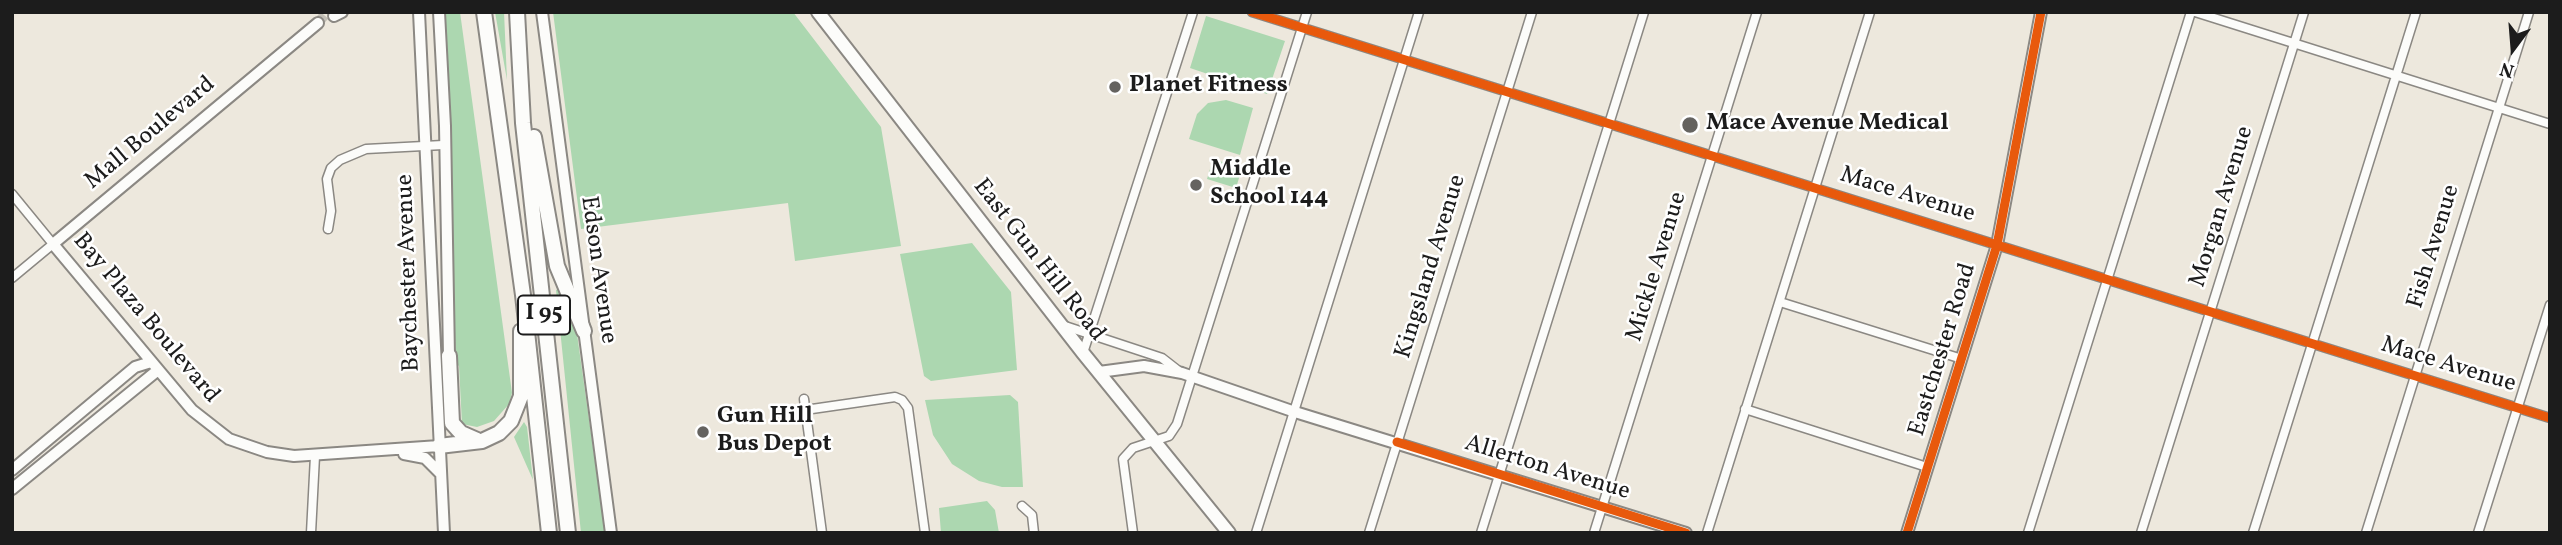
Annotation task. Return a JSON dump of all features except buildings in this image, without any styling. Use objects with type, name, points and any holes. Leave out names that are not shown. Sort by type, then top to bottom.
[{"type":"highway","name":"I 95","points":[[484,12],[523,295],[549,533]]},
{"type":"highway","name":"I 95","points":[[517,12],[521,97],[568,533]]},
{"type":"highway","points":[[521,97],[534,133],[557,266],[584,331]]},
{"type":"highway","points":[[439,446],[482,441],[501,432],[511,421],[519,402],[523,295]]},
{"type":"highway","points":[[449,356],[452,423],[461,433],[482,441]]},
{"type":"main road","name":"Baychester Avenue","points":[[419,12],[445,531]]},
{"type":"main road","name":"Baychester Avenue","points":[[439,12],[445,127],[443,145],[449,356]]},
{"type":"main road","name":"Edson Avenue","points":[[542,12],[611,533]]},
{"type":"main road","name":"East Gun Hill Road","points":[[818,12],[1083,353],[1228,533]]},
{"type":"main road","name":"Eastchester Road","points":[[1907,533],[1997,245],[2040,12]]},
{"type":"main road","name":"Mall Boulevard","points":[[53,244],[318,23]]},
{"type":"main road","name":"Bay Plaza Boulevard","points":[[53,244],[198,417],[221,435],[267,452],[315,456],[439,446]]},
{"type":"main road","points":[[13,467],[135,367],[155,366]]},
{"type":"main road","points":[[17,485],[155,366]]},
{"type":"main road","name":"Allerton Avenue","points":[[1099,372],[1144,366],[1187,375],[1295,412],[1686,533]]},
{"type":"main road","name":"Bay Plaza Boulevard","points":[[387,452],[425,458],[441,474]]},
{"type":"street","points":[[1083,353],[1193,12]]},
{"type":"street","name":"Mace Avenue","points":[[1252,12],[2550,418]]},
{"type":"street","points":[[1133,533],[1124,459],[1130,450],[1170,436],[1174,430],[1187,375],[1307,12]]},
{"type":"street","points":[[1256,533],[1419,12]]},
{"type":"street","name":"Kingsland Avenue","points":[[1368,533],[1532,12]]},
{"type":"street","points":[[1481,533],[1644,12]]},
{"type":"street","name":"Mickle Avenue","points":[[1594,533],[1758,12]]},
{"type":"street","points":[[1707,533],[1870,12]]},
{"type":"street","points":[[2028,533],[2193,12],[2550,124]]},
{"type":"street","name":"Morgan Avenue","points":[[2141,533],[2304,12]]},
{"type":"street","points":[[2253,533],[2416,12]]},
{"type":"street","name":"Fish Avenue","points":[[2366,533],[2529,12]]},
{"type":"street","points":[[328,229],[331,211],[327,179],[337,162],[352,152],[366,149],[443,145]]},
{"type":"street","name":"Bay Plaza Boulevard","points":[[12,194],[53,244]]},
{"type":"street","name":"Mall Boulevard","points":[[12,278],[53,244]]},
{"type":"street","points":[[1780,302],[1962,359]]},
{"type":"street","points":[[2478,533],[2550,304]]},
{"type":"street","name":"Allerton Avenue","points":[[1062,325],[1162,358],[1187,375]]},
{"type":"street","points":[[805,410],[895,397],[902,400],[908,408],[925,533]]},
{"type":"street","points":[[804,399],[822,533]]},
{"type":"street","points":[[1745,410],[1927,467]]},
{"type":"street","points":[[311,533],[315,456]]},
{"type":"street","points":[[13,467],[17,485]]},
{"type":"street","points":[[1022,506],[1032,516],[1034,533]]},
{"type":"green space","points":[[442,12],[460,12],[512,393],[509,404],[494,421],[477,427],[462,424],[459,366],[456,364]]},
{"type":"green space","points":[[495,12],[504,12],[507,80]]},
{"type":"green space","points":[[553,12],[793,12],[881,127],[901,246],[795,261],[788,203],[581,229]]},
{"type":"green space","points":[[1206,16],[1285,41],[1267,94],[1190,68]]},
{"type":"green space","points":[[1226,100],[1253,108],[1240,155],[1189,139],[1197,114],[1208,103]]},
{"type":"green space","points":[[1213,159],[1242,168],[1236,188],[1207,179]]},
{"type":"green space","points":[[972,243],[1011,292],[1017,370],[931,381],[924,376],[900,254]]},
{"type":"green space","points":[[560,288],[577,334],[605,533],[581,533],[556,290]]},
{"type":"green space","points":[[1010,395],[1018,402],[1023,487],[1002,487],[979,481],[952,464],[933,435],[925,400]]},
{"type":"green space","points":[[524,422],[527,427],[533,480],[514,437]]},
{"type":"green space","points":[[987,501],[995,510],[999,533],[941,533],[939,508]]},
{"type":"tunnel","points":[[318,23],[327,12]]},
{"type":"cycle path","points":[[1252,12],[2550,418]]},
{"type":"cycle path","points":[[1907,533],[1997,245],[2041,12]]},
{"type":"cycle path","points":[[1397,442],[1686,533]]},
{"type":"place","name":"Planet Fitness","points":[[1115,87]]},
{"type":"place","name":"Mace Avenue Medical","points":[[1690,125]]},
{"type":"place","name":"Middle School 144","points":[[1196,185]]},
{"type":"place","name":"Gun Hill Bus Depot","points":[[703,432]]}]
